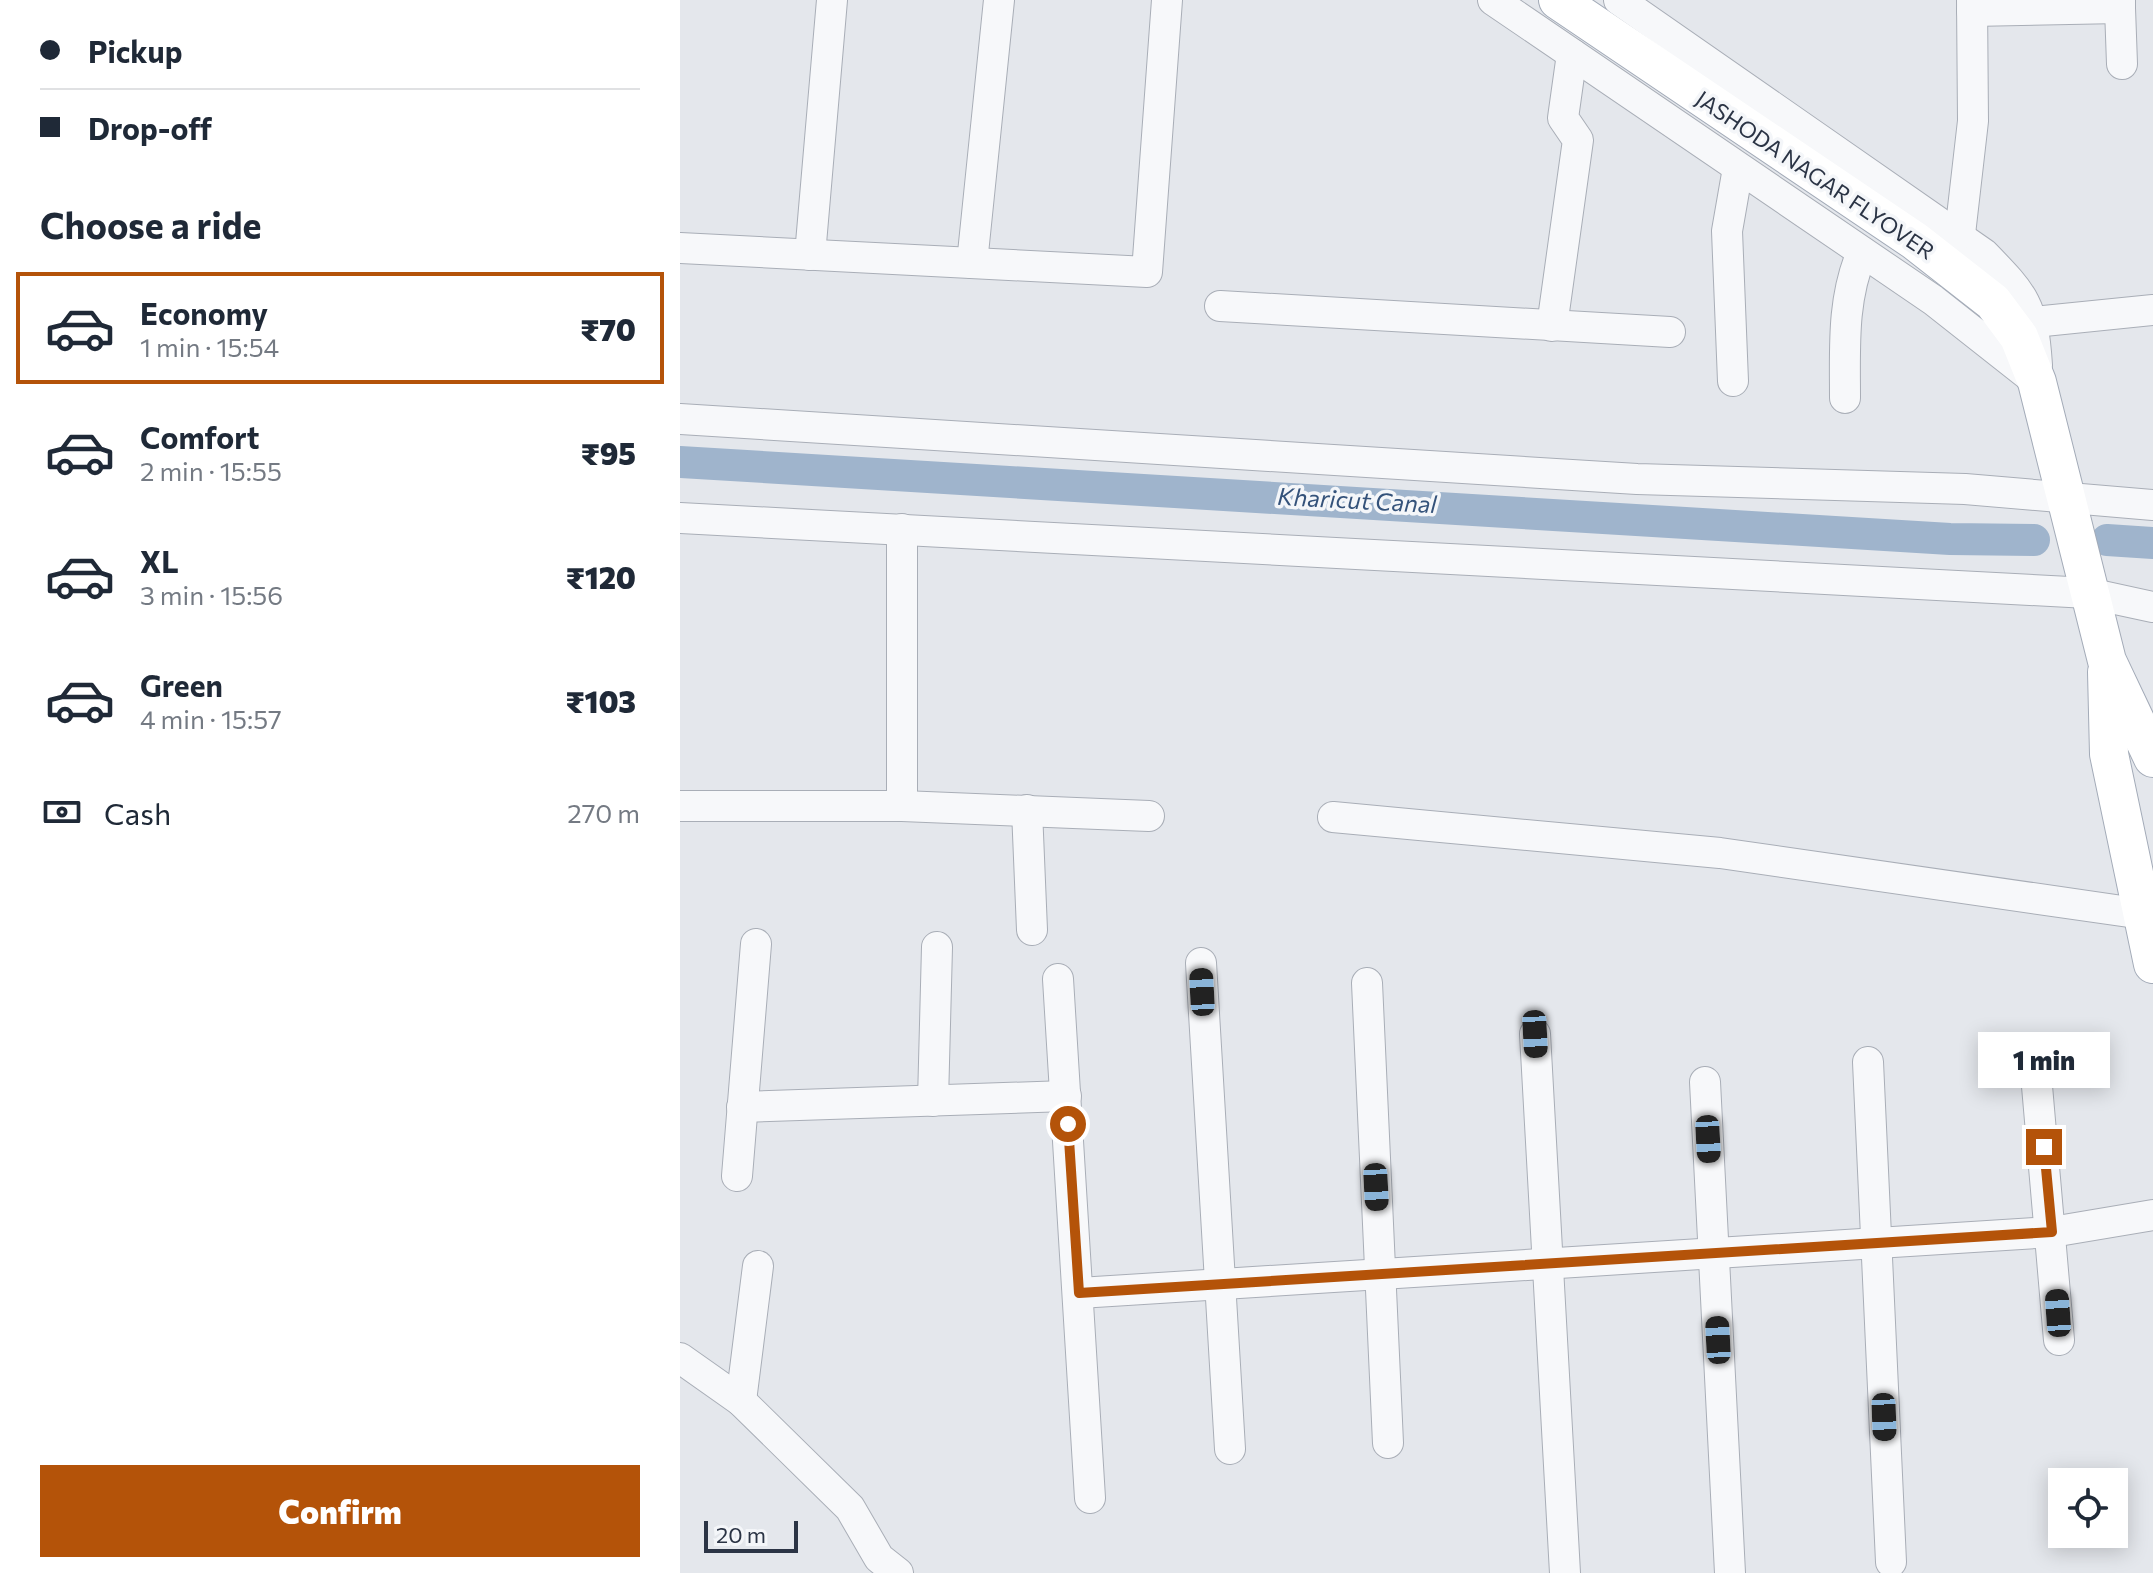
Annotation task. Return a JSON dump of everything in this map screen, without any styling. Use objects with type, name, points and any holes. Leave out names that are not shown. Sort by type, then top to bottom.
[{"type":"main road","name":"JASHODA NAGAR FLYOVER","points":[[1558,0],[1915,241],[2020,321],[2019,337],[2037,382],[2107,661]]},
{"type":"main road","points":[[2107,661],[2153,758]]},
{"type":"main road","points":[[2107,661],[2109,754],[2153,964]]},
{"type":"street","points":[[810,255],[832,0]]},
{"type":"street","points":[[972,263],[999,0]]},
{"type":"street","points":[[680,248],[1147,272],[1167,0]]},
{"type":"street","points":[[1493,0],[1933,300],[2037,382]]},
{"type":"street","points":[[1619,0],[1960,234],[2019,289],[2020,321],[2153,310]]},
{"type":"street","points":[[1960,234],[1973,121],[1972,6],[2120,4],[2122,64]]},
{"type":"street","points":[[1552,326],[1578,140],[1563,118],[1572,54]]},
{"type":"street","points":[[1733,381],[1727,231],[1738,168]]},
{"type":"street","points":[[1845,398],[1845,308],[1850,282],[1862,252]]},
{"type":"street","points":[[1220,306],[1670,332]]},
{"type":"street","points":[[680,419],[1637,479],[2065,495],[2153,505]]},
{"type":"street","points":[[680,518],[2088,593],[2153,607]]},
{"type":"street","points":[[902,529],[902,806]]},
{"type":"street","points":[[680,806],[902,806],[1149,816]]},
{"type":"street","points":[[1027,810],[1032,930]]},
{"type":"street","points":[[1333,817],[1720,853],[2143,914]]},
{"type":"street","points":[[737,1176],[756,944]]},
{"type":"street","points":[[933,1101],[937,947]]},
{"type":"street","points":[[1201,963],[1230,1449]]},
{"type":"street","points":[[1058,979],[1090,1498]]},
{"type":"street","points":[[1367,983],[1388,1443]]},
{"type":"street","points":[[1535,1034],[1565,1573]]},
{"type":"street","points":[[1868,1062],[1891,1562]]},
{"type":"street","points":[[2035,1063],[2059,1340]]},
{"type":"street","points":[[1705,1082],[1730,1573]]},
{"type":"street","points":[[742,1107],[1066,1096]]},
{"type":"street","points":[[1079,1293],[2052,1232],[2153,1215]]},
{"type":"street","points":[[741,1401],[758,1266]]},
{"type":"street","points":[[680,1358],[741,1401],[850,1508],[879,1558],[898,1573]]},
{"type":"waterway","name":"Kharicut Canal","points":[[680,462],[1950,539],[2034,540]]},
{"type":"waterway","name":"Kharicut Canal","points":[[2107,540],[2153,543]]},
{"type":"route","points":[[1068,1124],[1079,1293],[2052,1232],[2044,1147]]}]
